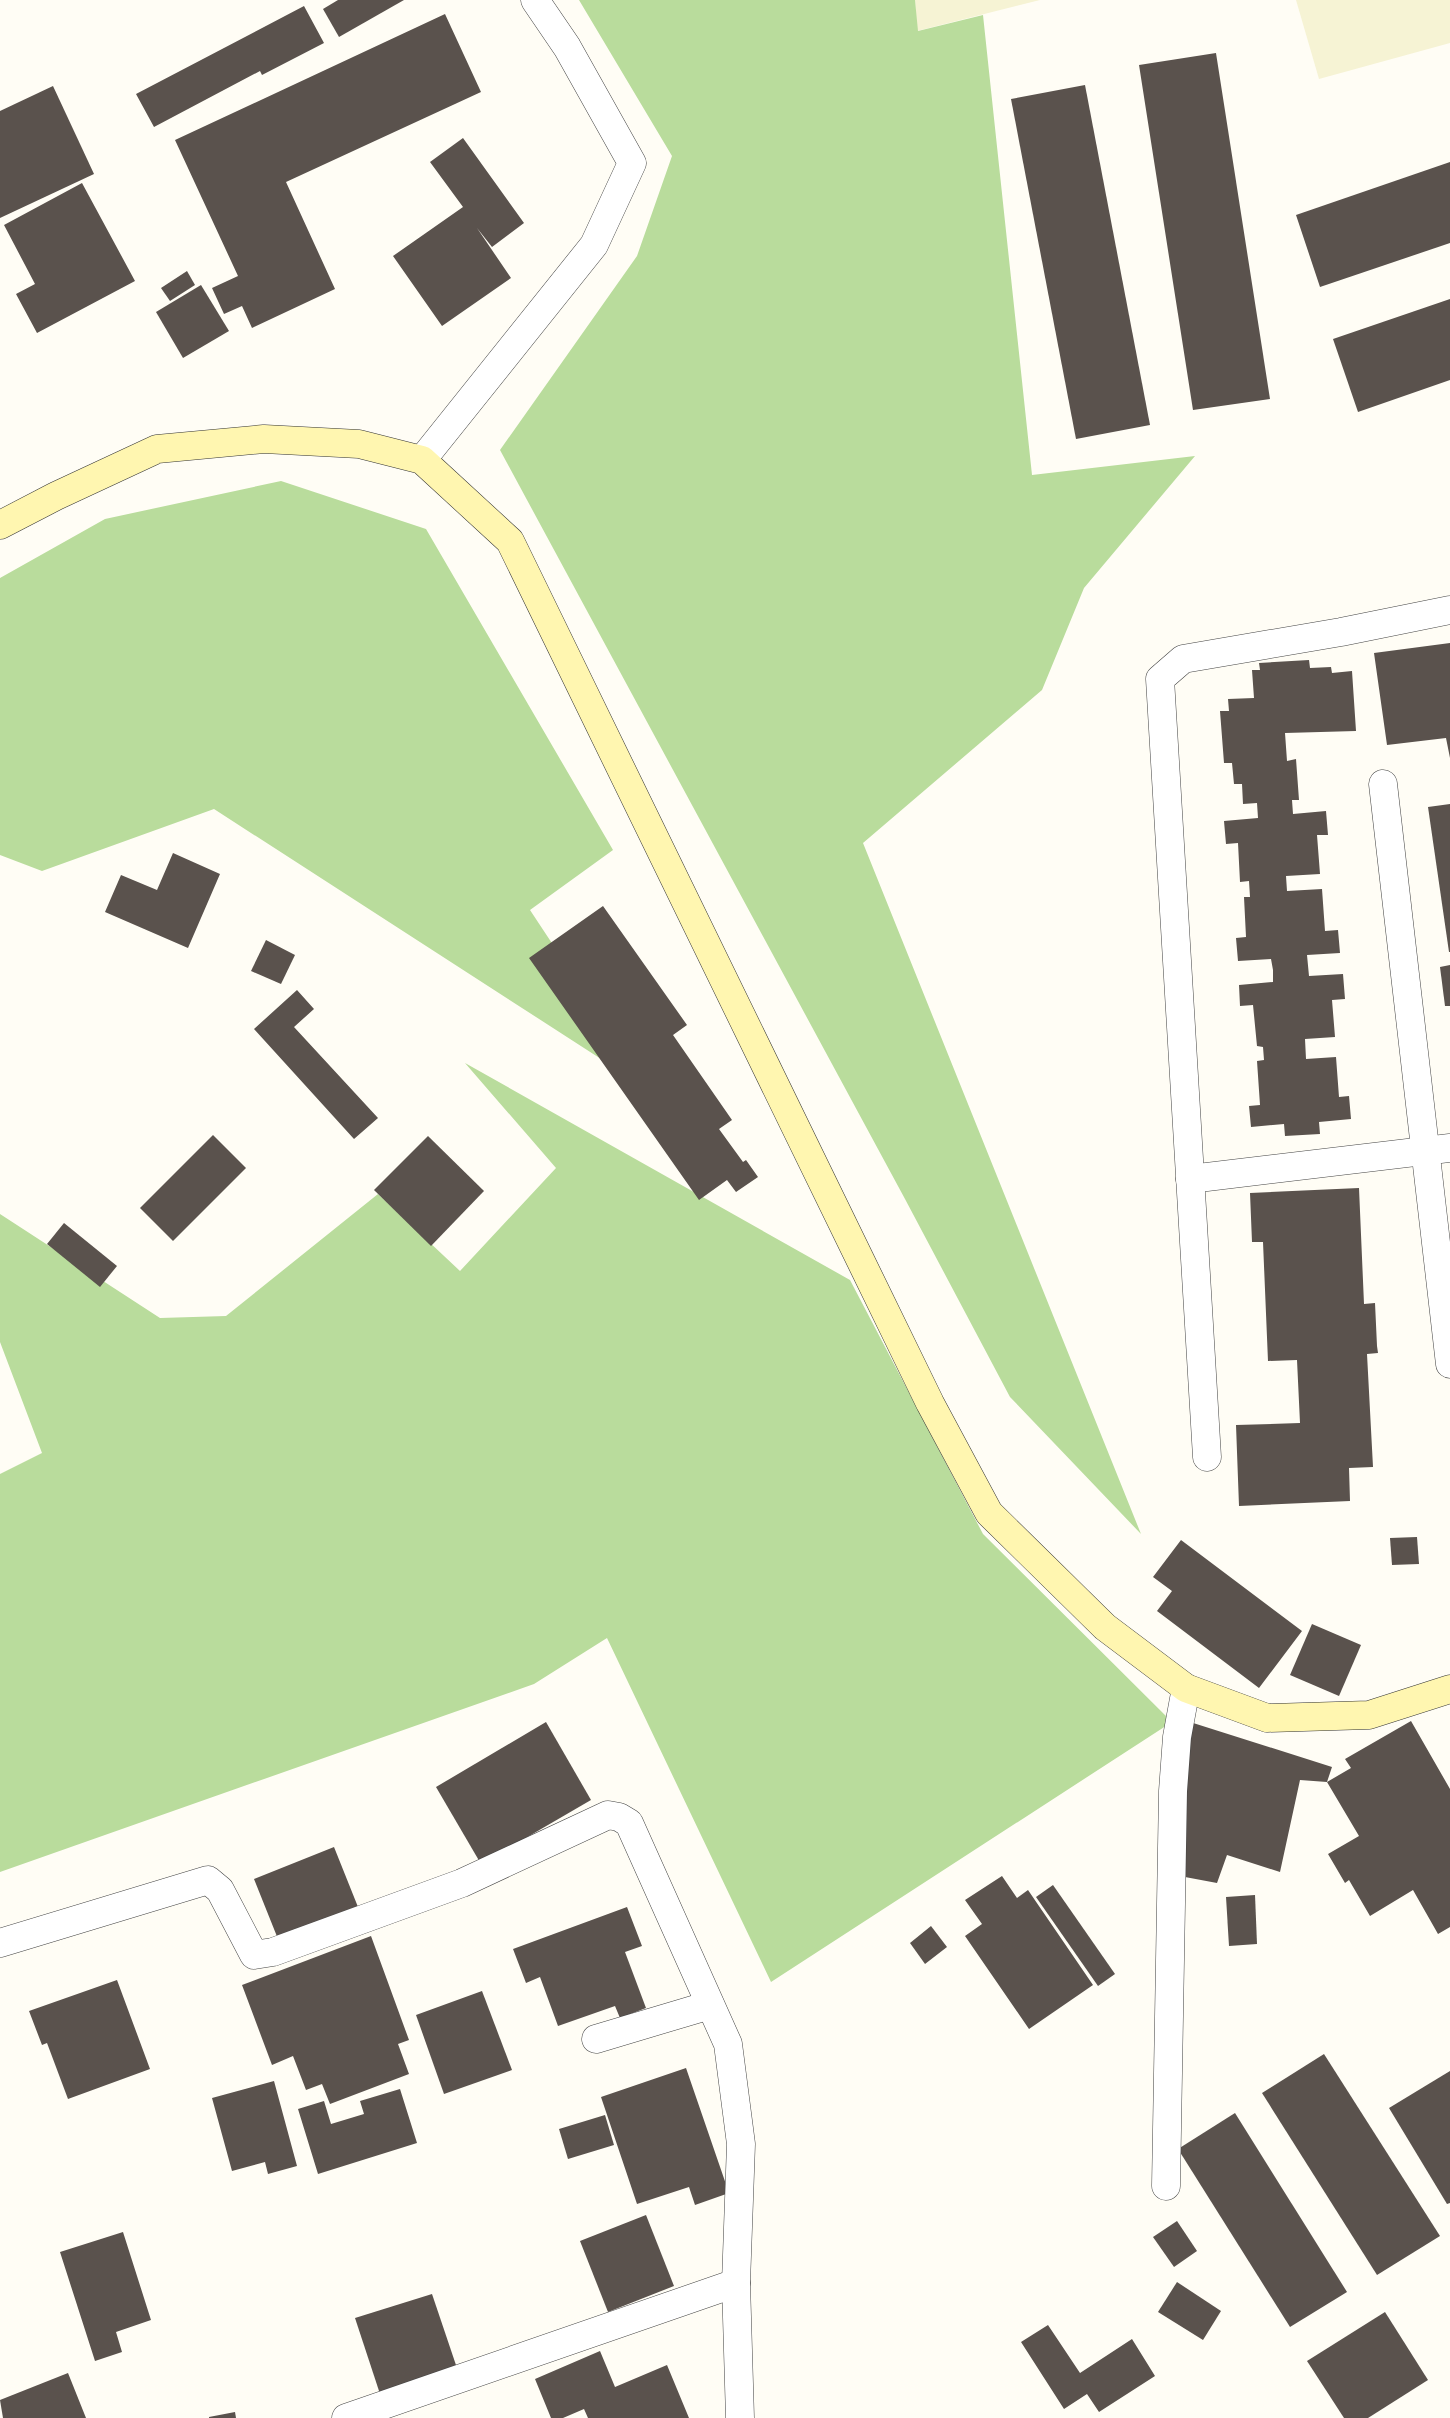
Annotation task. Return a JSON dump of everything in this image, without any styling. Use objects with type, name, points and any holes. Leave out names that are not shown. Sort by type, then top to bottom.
[{"type":"main road","points":[[0,525],[56,496],[157,449],[264,439],[359,444],[422,460],[510,541],[930,1403],[989,1513],[1104,1627],[1186,1688],[1267,1718],[1369,1715],[1450,1689]]},
{"type":"street","points":[[422,460],[594,244],[632,163],[567,47],[535,0]]},
{"type":"street","points":[[1207,1458],[1160,679],[1183,659],[1341,632],[1450,610]]},
{"type":"street","points":[[1383,784],[1438,1149],[1450,1364]]},
{"type":"street","points":[[1190,1179],[1438,1149]]},
{"type":"street","points":[[1166,2186],[1173,1791],[1177,1737],[1186,1688]]},
{"type":"street","points":[[0,1943],[208,1880],[220,1890],[254,1955],[273,1952],[462,1883],[608,1815],[619,1817],[629,1824],[728,2044],[741,2144],[736,2283],[740,2418]]},
{"type":"street","points":[[596,2039],[710,2005]]},
{"type":"street","points":[[361,2415],[736,2283]]},
{"type":"shaded area","points":[[915,0],[1040,0],[917,31]]},
{"type":"shaded area","points":[[1296,0],[1450,0],[1450,43],[1319,79]]},
{"type":"green space","points":[[579,0],[915,0],[918,31],[983,15],[1032,475],[1195,456],[1084,588],[1042,690],[863,843],[1141,1534],[1010,1397],[500,450],[637,256],[672,156]]},
{"type":"green space","points":[[281,481],[426,529],[613,850],[530,910],[649,1090],[214,809],[42,871],[0,855],[0,578],[105,519]]},
{"type":"green space","points":[[465,1063],[850,1280],[983,1534],[1172,1722],[771,1982],[607,1638],[534,1684],[0,1872],[0,1474],[42,1453],[0,1342],[0,1214],[160,1318],[226,1316],[378,1194],[460,1271],[556,1168]]},
{"type":"building","points":[[338,0],[404,0],[339,37],[323,9]]},
{"type":"building","points":[[304,6],[324,43],[262,75],[260,71],[154,127],[136,94]]},
{"type":"building","points":[[445,14],[481,92],[286,182],[335,289],[252,328],[242,306],[224,314],[212,288],[238,276],[175,140]]},
{"type":"building","points":[[1216,53],[1270,399],[1193,410],[1139,65]]},
{"type":"building","points":[[1085,85],[1150,425],[1076,439],[1011,99]]},
{"type":"building","points":[[53,86],[94,174],[0,218],[0,111]]},
{"type":"building","points":[[463,138],[524,223],[492,247],[477,228],[511,278],[442,326],[393,256],[463,207],[430,162]]},
{"type":"building","points":[[1450,162],[1450,243],[1320,287],[1296,215]]},
{"type":"building","points":[[82,183],[135,281],[37,333],[16,294],[35,284],[4,225]]},
{"type":"building","points":[[187,271],[195,285],[170,301],[161,288]]},
{"type":"building","points":[[201,285],[229,331],[183,358],[156,312]]},
{"type":"building","points":[[1450,299],[1450,380],[1358,412],[1333,339]]},
{"type":"building","points":[[1450,643],[1450,758],[1446,738],[1387,745],[1374,653]]},
{"type":"building","points":[[1309,660],[1310,668],[1331,667],[1332,673],[1352,671],[1356,731],[1285,733],[1287,761],[1296,759],[1299,800],[1292,800],[1293,814],[1326,811],[1328,835],[1317,835],[1320,874],[1286,876],[1287,891],[1322,889],[1325,931],[1338,930],[1340,953],[1307,955],[1309,976],[1343,974],[1345,999],[1332,1000],[1335,1037],[1305,1039],[1306,1059],[1336,1057],[1339,1097],[1349,1096],[1351,1119],[1319,1122],[1320,1134],[1285,1136],[1284,1124],[1251,1127],[1249,1106],[1260,1105],[1257,1061],[1264,1060],[1263,1047],[1257,1046],[1253,1005],[1240,1006],[1239,985],[1273,982],[1273,970],[1271,959],[1238,961],[1236,938],[1246,937],[1244,897],[1250,897],[1249,881],[1240,882],[1238,843],[1226,844],[1224,821],[1258,818],[1257,803],[1243,804],[1242,784],[1234,784],[1232,763],[1224,763],[1220,711],[1229,711],[1228,699],[1254,698],[1252,670],[1260,670],[1259,663]]},
{"type":"building","points":[[1450,804],[1450,952],[1449,952],[1428,807]]},
{"type":"building","points":[[173,853],[220,874],[188,948],[105,912],[121,875],[157,890]]},
{"type":"building","points":[[603,906],[687,1025],[673,1035],[732,1120],[719,1129],[743,1162],[746,1160],[758,1177],[736,1192],[727,1180],[699,1200],[529,958]]},
{"type":"building","points":[[266,940],[295,955],[281,984],[251,971]]},
{"type":"building","points":[[1450,965],[1450,1006],[1445,1006],[1440,967]]},
{"type":"building","points":[[297,990],[314,1009],[294,1027],[378,1118],[354,1139],[254,1029]]},
{"type":"building","points":[[213,1135],[246,1168],[173,1241],[140,1208]]},
{"type":"building","points":[[428,1136],[484,1191],[431,1246],[374,1190]]},
{"type":"building","points":[[1359,1188],[1364,1304],[1375,1303],[1378,1353],[1367,1354],[1373,1467],[1349,1468],[1350,1501],[1239,1506],[1236,1425],[1300,1423],[1297,1360],[1268,1361],[1263,1242],[1252,1242],[1250,1193]]},
{"type":"building","points":[[64,1223],[117,1266],[100,1287],[47,1244]]},
{"type":"building","points":[[1417,1537],[1419,1564],[1392,1565],[1390,1538]]},
{"type":"building","points":[[1181,1540],[1302,1631],[1259,1688],[1157,1611],[1172,1591],[1153,1577]]},
{"type":"building","points":[[1312,1624],[1361,1645],[1339,1696],[1290,1675]]},
{"type":"building","points":[[1411,1721],[1450,1789],[1450,1927],[1438,1934],[1413,1890],[1370,1916],[1349,1880],[1345,1883],[1328,1854],[1359,1836],[1327,1782],[1351,1768],[1345,1759]]},
{"type":"building","points":[[546,1722],[591,1800],[481,1864],[436,1787]]},
{"type":"building","points":[[1190,1722],[1332,1767],[1327,1782],[1300,1780],[1280,1872],[1227,1855],[1217,1883],[1185,1877],[1182,1779]]},
{"type":"building","points":[[334,1847],[358,1907],[278,1939],[254,1879]]},
{"type":"building","points":[[1002,1876],[1017,1898],[1028,1890],[1093,1985],[1029,2029],[965,1936],[982,1924],[965,1900]]},
{"type":"building","points":[[1053,1885],[1115,1974],[1098,1986],[1036,1897]]},
{"type":"building","points":[[1255,1895],[1257,1944],[1229,1946],[1226,1897]]},
{"type":"building","points":[[627,1907],[642,1946],[625,1952],[646,2008],[620,2018],[615,2006],[558,2026],[540,1977],[526,1983],[513,1949]]},
{"type":"building","points":[[931,1926],[947,1947],[925,1964],[910,1943]]},
{"type":"building","points":[[371,1936],[409,2040],[398,2044],[409,2074],[330,2104],[322,2084],[306,2090],[293,2056],[272,2065],[242,1985]]},
{"type":"building","points":[[117,1980],[150,2069],[68,2099],[47,2043],[42,2045],[29,2011]]},
{"type":"building","points":[[482,1991],[512,2070],[444,2094],[416,2015]]},
{"type":"building","points":[[1324,2054],[1440,2236],[1377,2275],[1262,2093]]},
{"type":"building","points":[[686,2068],[729,2193],[695,2205],[689,2187],[637,2204],[601,2097]]},
{"type":"building","points":[[1450,2071],[1450,2203],[1447,2204],[1389,2108]]},
{"type":"building","points":[[274,2081],[297,2166],[268,2174],[265,2162],[232,2171],[212,2098]]},
{"type":"building","points":[[400,2089],[417,2143],[318,2174],[298,2109],[324,2101],[331,2124],[364,2114],[360,2101]]},
{"type":"building","points":[[1235,2113],[1347,2292],[1290,2327],[1178,2149]]},
{"type":"building","points":[[605,2115],[614,2145],[568,2159],[559,2129]]},
{"type":"building","points":[[646,2215],[674,2286],[608,2312],[580,2241]]},
{"type":"building","points":[[1177,2221],[1197,2251],[1174,2267],[1153,2237]]},
{"type":"building","points":[[123,2232],[151,2320],[116,2332],[122,2352],[95,2361],[60,2252]]},
{"type":"building","points":[[1177,2282],[1221,2311],[1203,2340],[1158,2312]]},
{"type":"building","points":[[432,2294],[459,2374],[382,2400],[355,2318]]},
{"type":"building","points":[[1385,2312],[1428,2380],[1368,2418],[1344,2418],[1307,2361]]},
{"type":"building","points":[[1048,2325],[1080,2373],[1132,2339],[1155,2376],[1099,2412],[1087,2394],[1064,2409],[1021,2342]]},
{"type":"building","points":[[600,2351],[615,2387],[667,2365],[689,2418],[588,2418],[584,2409],[563,2418],[551,2418],[535,2379]]},
{"type":"building","points":[[68,2373],[86,2418],[3,2418],[0,2400]]},
{"type":"building","points":[[235,2412],[236,2418],[209,2418],[209,2417]]}]
